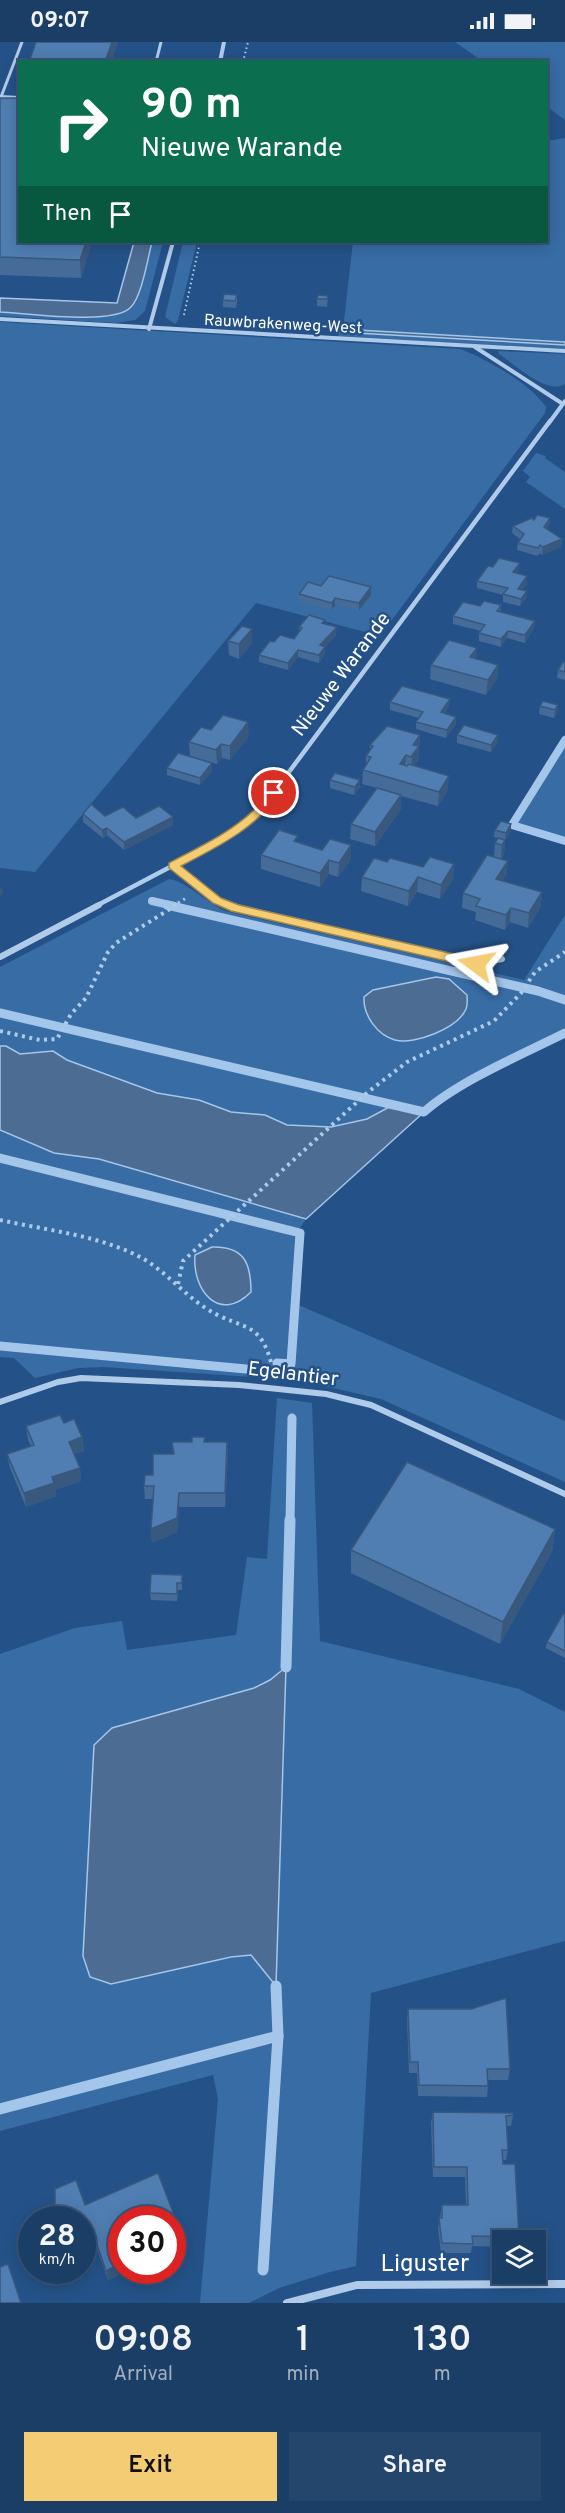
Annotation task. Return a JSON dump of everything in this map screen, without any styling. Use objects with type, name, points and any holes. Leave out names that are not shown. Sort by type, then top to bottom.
[{"type":"street","points":[[220,60],[224,42]]},
{"type":"street","points":[[1,97],[18,98]]},
{"type":"street","points":[[148,328],[173,243]]},
{"type":"street","name":"Rauwbrakenweg-West","points":[[0,319],[565,351]]},
{"type":"street","name":"Nieuwe Warande","points":[[0,957],[231,835],[260,811],[564,403],[475,347]]},
{"type":"street","points":[[173,866],[217,900],[236,908],[476,964],[502,959]]},
{"type":"street","name":"Egelantier","points":[[0,1402],[58,1382],[81,1378],[239,1385],[326,1394],[371,1404],[565,1494]]},
{"type":"street","name":"Liguster","points":[[287,2303],[357,2285],[565,2284]]},
{"type":"lane","points":[[1,97],[22,42]]},
{"type":"lane","points":[[156,60],[161,42]]},
{"type":"path","points":[[244,60],[248,42]]},
{"type":"path","points":[[180,330],[200,243]]},
{"type":"path","points":[[0,1031],[40,1041],[57,1039],[69,1023],[71,1014],[86,998],[112,947],[125,935],[178,902]]},
{"type":"path","points":[[178,1284],[183,1261],[368,1092],[407,1062],[494,1021],[521,993],[535,972],[565,951]]},
{"type":"path","points":[[0,1220],[56,1231],[120,1248],[138,1256],[178,1284],[207,1309],[254,1330],[268,1348],[274,1374],[273,1389]]},
{"type":"shaded area","points":[[455,42],[565,42],[565,120],[548,107],[548,60],[481,60]]},
{"type":"shaded area","points":[[565,138],[565,342],[343,329],[353,243],[548,243],[548,141]]},
{"type":"shaded area","points":[[134,243],[152,243],[135,302],[122,313],[107,316],[69,317],[0,312],[0,298],[117,303]]},
{"type":"shaded area","points":[[152,243],[163,243],[145,311],[135,320],[115,323],[0,316],[0,312],[69,317],[107,316],[122,313],[135,302]]},
{"type":"shaded area","points":[[183,243],[197,243],[178,320],[175,324],[165,317]]},
{"type":"shaded area","points":[[0,322],[460,349],[519,381],[546,407],[545,413],[380,636],[256,603],[35,872],[0,868]]},
{"type":"shaded area","points":[[340,329],[565,342],[565,345],[339,332]]},
{"type":"shaded area","points":[[339,332],[565,345],[565,349],[338,337]]},
{"type":"shaded area","points":[[498,351],[565,354],[565,384],[558,387],[541,382],[522,371]]},
{"type":"shaded area","points":[[536,453],[546,456],[545,458],[565,472],[565,509],[526,482],[530,477],[523,471]]},
{"type":"shaded area","points":[[565,734],[565,845],[506,827]]},
{"type":"shaded area","points":[[169,879],[183,884],[225,911],[524,980],[565,915],[565,1035],[438,1100],[424,1112],[391,1106],[367,1119],[331,1127],[287,1125],[265,1115],[231,1112],[199,1100],[157,1093],[67,1060],[53,1051],[20,1054],[6,1046],[0,1046],[0,967]]},
{"type":"shaded area","points":[[436,977],[449,979],[467,995],[466,1009],[454,1023],[424,1037],[403,1041],[382,1034],[372,1023],[366,1011],[364,997],[373,990]]},
{"type":"shaded area","points":[[0,1046],[6,1046],[20,1054],[53,1051],[67,1060],[157,1093],[199,1100],[231,1112],[265,1115],[287,1125],[331,1127],[367,1119],[391,1106],[424,1112],[306,1219],[99,1159],[54,1153],[0,1130]]},
{"type":"shaded area","points":[[0,1130],[54,1153],[99,1159],[306,1219],[296,1234],[294,1303],[565,1421],[565,1482],[381,1399],[298,1380],[104,1367],[78,1368],[35,1378],[14,1358],[0,1357]]},
{"type":"shaded area","points":[[212,1247],[232,1250],[244,1258],[251,1282],[251,1292],[239,1301],[228,1305],[218,1304],[203,1291],[195,1268],[195,1255]]},
{"type":"shaded area","points":[[277,1398],[312,1403],[320,1641],[519,1689],[565,1712],[565,1941],[371,1993],[356,2266],[279,2288],[249,2303],[200,2303],[218,2099],[213,2075],[0,2131],[0,1654],[75,1628],[122,1621],[127,1650],[236,1635],[247,1557],[267,1559]],"holes":[[[285,1668],[276,1985],[252,1955],[90,1977],[83,1956],[94,1745],[112,1728],[254,1688],[270,1680]]]},
{"type":"shaded area","points":[[286,1667],[276,1986],[251,1955],[231,1957],[111,1984],[90,1977],[83,1956],[94,1745],[112,1728],[254,1688],[270,1680]]},
{"type":"building","points":[[36,42],[112,42],[106,60],[30,60]]},
{"type":"building","points":[[0,98],[18,98],[18,243],[86,243],[80,260],[0,257]]},
{"type":"building","points":[[224,294],[237,295],[235,301],[223,300]]},
{"type":"building","points":[[318,295],[328,296],[327,299],[317,299]]},
{"type":"building","points":[[537,515],[550,518],[544,527],[562,539],[543,547],[540,545],[538,548],[518,543],[524,534],[513,526],[532,518],[534,520]]},
{"type":"building","points":[[499,558],[520,563],[513,572],[527,576],[518,589],[527,591],[521,599],[503,594],[508,588],[477,581],[488,566],[493,567]]},
{"type":"building","points":[[329,576],[371,587],[359,603],[335,598],[332,603],[299,594],[308,582],[321,586]]},
{"type":"building","points":[[484,601],[501,605],[497,611],[535,621],[525,635],[508,631],[501,639],[479,633],[485,625],[453,616],[463,602],[480,606]]},
{"type":"building","points":[[309,615],[325,620],[322,623],[337,627],[320,645],[325,647],[319,655],[298,650],[288,663],[259,655],[270,641],[274,642],[280,635],[294,639],[302,628],[299,627]]},
{"type":"building","points":[[242,626],[252,629],[239,644],[228,641]]},
{"type":"building","points":[[449,640],[477,648],[470,657],[498,665],[488,680],[431,665]]},
{"type":"building","points":[[563,662],[565,663],[565,672],[558,670]]},
{"type":"building","points":[[402,686],[450,699],[441,712],[456,717],[447,730],[416,722],[423,712],[390,702]]},
{"type":"building","points":[[543,701],[558,705],[555,710],[540,706]]},
{"type":"building","points":[[223,715],[248,722],[230,746],[221,744],[216,750],[189,742],[201,727],[211,730]]},
{"type":"building","points":[[464,725],[498,735],[491,745],[457,735]]},
{"type":"building","points":[[387,726],[420,735],[413,745],[419,746],[411,757],[406,755],[400,764],[407,766],[409,764],[449,776],[439,792],[363,770],[371,757],[366,756],[373,746],[370,745]]},
{"type":"building","points":[[178,753],[212,763],[200,778],[167,768]]},
{"type":"building","points":[[335,773],[360,780],[355,787],[330,780]]},
{"type":"building","points":[[377,788],[401,795],[375,832],[351,824]]},
{"type":"building","points":[[91,804],[105,816],[123,807],[136,818],[159,806],[173,817],[124,842],[107,828],[102,830],[83,814]]},
{"type":"building","points":[[501,821],[511,824],[506,833],[495,830]]},
{"type":"building","points":[[279,830],[298,836],[294,841],[322,850],[330,839],[351,845],[339,863],[329,860],[320,873],[261,855]]},
{"type":"building","points":[[498,838],[505,840],[502,845],[495,843]]},
{"type":"building","points":[[487,855],[508,861],[496,879],[542,892],[529,913],[511,908],[506,915],[476,906],[480,899],[463,893]]},
{"type":"building","points":[[430,857],[454,864],[441,885],[418,877],[409,891],[362,877],[374,858],[387,862],[390,858],[423,867]]},
{"type":"building","points":[[60,1415],[64,1423],[74,1419],[82,1437],[69,1442],[80,1468],[52,1477],[54,1483],[24,1493],[7,1454],[34,1445],[26,1426]]},
{"type":"building","points":[[192,1437],[205,1437],[204,1442],[227,1442],[225,1493],[179,1493],[177,1518],[151,1529],[154,1486],[144,1486],[145,1475],[153,1475],[153,1454],[174,1454],[172,1442],[192,1442]]},
{"type":"building","points":[[407,1462],[555,1529],[503,1622],[351,1550]]},
{"type":"building","points":[[151,1574],[182,1575],[182,1583],[177,1583],[177,1594],[150,1593]]},
{"type":"building","points":[[563,1614],[565,1615],[565,1651],[547,1642]]},
{"type":"building","points":[[506,1998],[510,2069],[487,2069],[488,2086],[419,2085],[418,2062],[410,2062],[408,2009],[471,2009]]},
{"type":"building","points":[[433,2112],[513,2113],[513,2115],[506,2116],[508,2150],[502,2150],[503,2164],[515,2164],[519,2230],[492,2230],[492,2236],[472,2236],[473,2244],[442,2243],[439,2218],[442,2218],[442,2205],[468,2205],[467,2167],[434,2167]]},
{"type":"building","points":[[158,2173],[171,2206],[108,2206],[108,2270],[106,2271],[96,2242],[96,2206],[55,2206],[55,2189],[76,2180],[85,2205]]},
{"type":"building","points":[[8,2264],[21,2303],[0,2303],[0,2267]]},
{"type":"waterway","points":[[565,740],[512,825],[565,841]]},
{"type":"waterway","points":[[152,901],[174,906]]},
{"type":"waterway","points":[[167,905],[538,991],[565,1000]]},
{"type":"waterway","points":[[0,1013],[424,1112],[473,1079],[565,1033]]},
{"type":"waterway","points":[[0,1158],[300,1233],[291,1364],[277,1363]]},
{"type":"waterway","points":[[0,1346],[246,1369]]},
{"type":"waterway","points":[[290,1521],[292,1418]]},
{"type":"waterway","points":[[286,1667],[290,1520]]},
{"type":"waterway","points":[[276,1986],[278,2036]]},
{"type":"waterway","points":[[0,2109],[278,2036]]},
{"type":"waterway","points":[[263,2270],[278,2036]]},
{"type":"route","points":[[274,793],[260,811],[231,835],[173,866],[217,900],[236,908],[476,964]]}]
